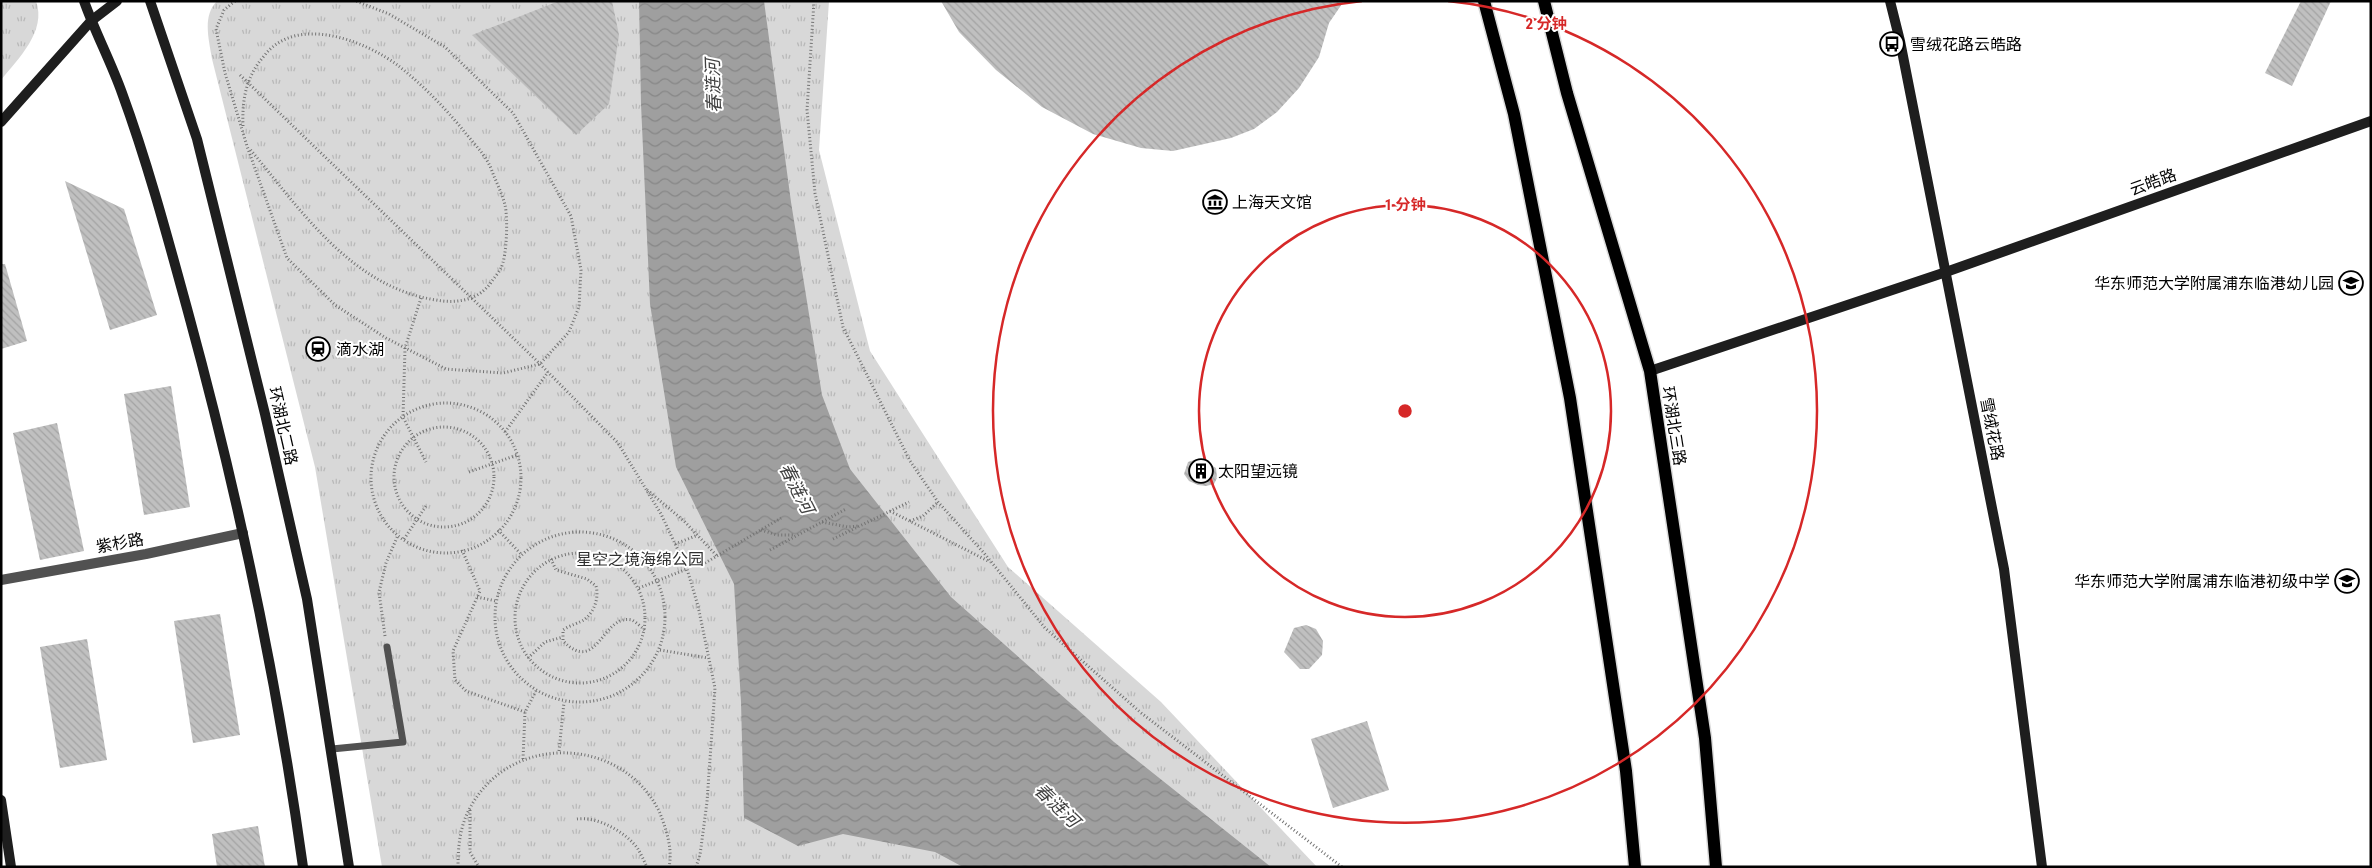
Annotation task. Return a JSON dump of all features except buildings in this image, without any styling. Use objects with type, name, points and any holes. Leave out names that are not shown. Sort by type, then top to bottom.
[{"type":"main road","points":[[1484,1],[1514,114],[1570,398],[1626,771],[1635,867]]},
{"type":"main road","name":"环湖北三路","points":[[1544,1],[1567,93],[1650,371],[1705,738],[1716,867]]},
{"type":"street","points":[[84,1],[122,92],[173,258],[220,426],[260,607],[292,786],[303,867]]},
{"type":"street","points":[[1,122],[91,21],[117,1]]},
{"type":"street","name":"环湖北二路","points":[[150,1],[198,139],[265,414],[307,599],[349,867]]},
{"type":"street","name":"雪绒花路","points":[[1890,1],[1902,50],[2004,569],[2042,867]]},
{"type":"street","name":"云皓路","points":[[1650,371],[1946,272],[2371,121]]},
{"type":"street","name":"紫杉路","points":[[1,580],[146,554],[243,533]]},
{"type":"street","points":[[1,800],[11,867]]},
{"type":"lane","points":[[332,750],[403,742],[387,647]]},
{"type":"path","points":[[235,1],[224,10],[216,29],[225,73],[247,146],[287,258],[336,305],[386,338],[446,369],[502,373],[540,364],[569,332],[579,307],[581,270],[571,216],[513,113],[445,47],[389,14],[356,1]]},
{"type":"path","points":[[814,1],[806,110],[815,193],[843,327],[910,461],[938,502],[1044,628],[1133,706],[1342,867]]},
{"type":"path","points":[[243,130],[242,105],[247,82],[256,65],[271,46],[298,34],[325,33],[366,48],[399,66],[452,116],[488,161],[505,206],[506,237],[502,267],[487,289],[470,299],[451,303],[415,297],[368,275],[324,238],[247,146]]},
{"type":"path","points":[[240,75],[470,299],[540,364],[618,443],[645,488],[688,569],[698,606],[714,688],[707,802],[700,855],[696,867]]},
{"type":"path","points":[[421,298],[405,348],[403,418],[426,462]]},
{"type":"path","points":[[505,432],[548,372]]},
{"type":"path","points":[[434,403],[458,403],[481,411],[500,425],[505,432],[515,446],[521,471],[519,496],[509,519],[491,537],[469,549],[444,553],[420,548],[404,539],[382,517],[373,494],[372,470],[378,446],[392,426],[411,411],[434,403]]},
{"type":"path","points":[[436,428],[452,428],[468,433],[481,444],[491,464],[494,474],[492,490],[485,505],[474,517],[459,525],[443,528],[427,525],[418,520],[401,504],[395,489],[394,473],[398,457],[407,443],[420,433],[436,428]]},
{"type":"path","points":[[469,472],[517,455]]},
{"type":"path","points":[[645,488],[684,521],[717,556]]},
{"type":"path","points":[[833,539],[909,502]]},
{"type":"path","points":[[909,522],[923,516],[938,502]]},
{"type":"path","points":[[404,539],[426,506]]},
{"type":"path","points":[[770,550],[846,509]]},
{"type":"path","points":[[890,511],[992,564]]},
{"type":"path","points":[[705,563],[781,518]]},
{"type":"path","points":[[821,522],[848,527],[861,526]]},
{"type":"path","points":[[498,530],[522,555]]},
{"type":"path","points":[[760,530],[786,536],[798,534]]},
{"type":"path","points":[[576,531],[603,534],[628,545],[649,565],[656,580],[663,591],[666,621],[660,650],[644,675],[621,693],[593,702],[564,702],[536,691],[515,674],[501,650],[494,624],[496,601],[508,571],[522,555],[549,537],[576,531]]},
{"type":"path","points":[[387,647],[379,592],[386,563],[398,535]]},
{"type":"path","points":[[675,544],[698,535]]},
{"type":"path","points":[[462,550],[480,591],[453,651],[455,680],[466,692],[525,712]]},
{"type":"path","points":[[587,552],[608,558],[626,570],[639,588],[645,608],[645,630],[637,650],[624,667],[606,678],[585,684],[563,682],[544,673],[528,658],[517,639],[514,617],[518,596],[529,576],[545,562],[565,553],[587,552]]},
{"type":"path","points":[[551,559],[556,570],[588,580],[596,586],[598,595],[594,606],[585,619],[574,622],[564,630],[563,641],[578,652],[589,651],[616,623],[633,620],[645,630]]},
{"type":"path","points":[[639,588],[688,569]]},
{"type":"path","points":[[477,597],[496,601]]},
{"type":"path","points":[[528,658],[545,642],[563,637]]},
{"type":"path","points":[[660,650],[708,658]]},
{"type":"path","points":[[523,759],[525,712],[536,691]]},
{"type":"path","points":[[558,751],[564,702]]},
{"type":"path","points":[[458,867],[458,842],[470,807],[492,779],[523,759],[558,751],[595,756],[627,772],[651,796],[666,827],[669,867]]},
{"type":"path","points":[[470,807],[470,852],[478,867]]},
{"type":"path","points":[[577,819],[586,818],[607,823],[637,848],[647,867]]},
{"type":"green space","points":[[1,1],[36,1],[38,23],[29,44],[1,80]]},
{"type":"green space","name":"星空之境海绵公园","points":[[217,1],[829,1],[819,150],[870,351],[1008,567],[1161,702],[1317,867],[382,867],[315,467],[212,59],[208,36],[208,21],[212,7]]},
{"type":"water","name":"春涟河","points":[[639,1],[764,1],[791,202],[822,395],[850,469],[951,597],[1114,742],[1271,867],[963,867],[935,852],[843,834],[798,846],[744,818],[741,702],[734,584],[676,467],[650,304],[641,104]]},
{"type":"place","name":"雪绒花路云皓路","points":[[1892,44]]},
{"type":"place","name":"上海天文馆","points":[[1215,202]]},
{"type":"place","name":"华东师范大学附属浦东临港幼儿园","points":[[2351,283]]},
{"type":"place","name":"滴水湖","points":[[318,349]]},
{"type":"place","name":"太阳望远镜","points":[[1201,471]]},
{"type":"place","name":"华东师范大学附属浦东临港初级中学","points":[[2347,581]]}]
